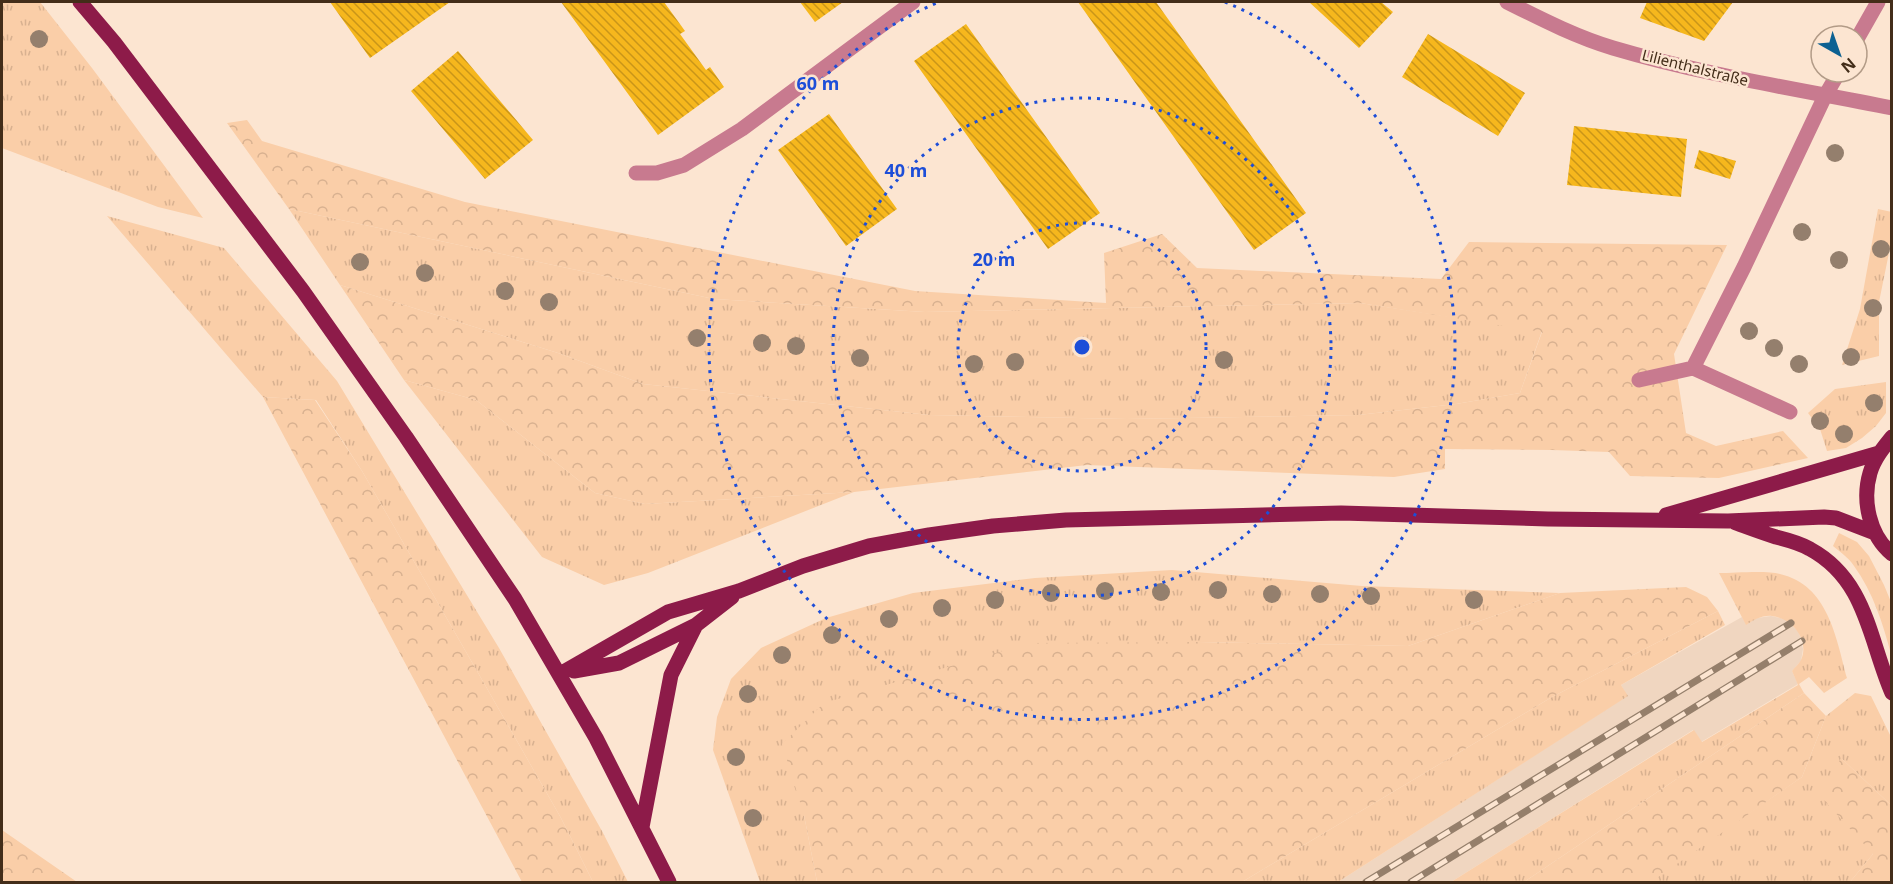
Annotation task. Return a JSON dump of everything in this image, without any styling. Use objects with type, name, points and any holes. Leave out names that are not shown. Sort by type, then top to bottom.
[{"type":"main road","points":[[80,2],[114,42],[290,273],[349,354],[515,599],[596,738],[669,882]]},
{"type":"main road","points":[[1892,437],[1879,453],[1870,472],[1866,492],[1868,513],[1875,533],[1892,554]]},
{"type":"main road","points":[[1651,520],[1879,453]]},
{"type":"main road","points":[[560,674],[668,612],[740,591],[803,566],[869,546],[982,527],[1066,520],[1341,513],[1651,520],[1824,517],[1836,518],[1875,533]]},
{"type":"main road","points":[[1728,520],[1810,548],[1831,562],[1849,582],[1860,603],[1892,693]]},
{"type":"main road","points":[[560,674],[619,663],[696,625],[740,591]]},
{"type":"main road","points":[[642,828],[671,675],[696,625]]},
{"type":"street","points":[[636,173],[657,173],[684,165],[742,129],[913,2]]},
{"type":"street","name":"Lilienthalstraße","points":[[1508,2],[1572,32],[1611,47],[1721,76],[1892,108]]},
{"type":"street","points":[[1866,24],[1878,2]]},
{"type":"street","points":[[1693,368],[1832,84]]},
{"type":"street","points":[[1639,380],[1693,368],[1790,412]]},
{"type":"shaded area","points":[[1771,616],[1785,619],[1799,632],[1803,649],[1801,661],[1792,671],[1798,684],[1701,742],[1693,730],[1451,882],[1338,882],[1627,696],[1621,685],[1742,617],[1746,624],[1757,618]]},
{"type":"green space","points":[[2,2],[40,2],[203,218],[158,207],[2,148]]},
{"type":"green space","points":[[247,120],[262,141],[465,202],[915,291],[1106,303],[1104,253],[1162,234],[1197,268],[1441,279],[1469,242],[1727,245],[1674,354],[1686,433],[1716,446],[1783,431],[1808,458],[1719,478],[1630,476],[1609,452],[1445,449],[1445,469],[1394,477],[1087,465],[854,492],[645,504],[595,493],[476,400],[404,380],[340,285],[558,353],[643,384],[929,415],[1127,419],[1358,415],[1456,404],[1520,393],[1542,332],[1360,303],[925,312],[714,299],[289,209],[227,123]]},
{"type":"green space","points":[[289,209],[714,299],[925,312],[1360,303],[1542,331],[1520,393],[1456,404],[1358,415],[1127,419],[929,415],[643,384],[558,353],[340,285]]},
{"type":"green space","points":[[1878,209],[1892,212],[1891,243],[1879,302],[1879,356],[1842,365],[1860,309]]},
{"type":"green space","points":[[107,216],[224,248],[337,381],[499,648],[602,831],[628,882],[593,882],[561,818],[477,671],[362,471],[316,400],[263,397]]},
{"type":"green space","points":[[404,380],[476,400],[595,493],[645,504],[854,492],[648,573],[604,585],[542,557]]},
{"type":"green space","points":[[1886,382],[1886,413],[1876,426],[1846,448],[1827,451],[1820,429],[1808,413],[1835,389]]},
{"type":"green space","points":[[263,397],[315,400],[362,471],[561,818],[593,882],[522,882]]},
{"type":"green space","points":[[1839,533],[1857,542],[1869,556],[1884,585],[1891,602],[1891,654],[1881,620],[1867,586],[1852,563],[1833,546]]},
{"type":"green space","points":[[1172,570],[1362,586],[1560,593],[1408,646],[1199,642],[804,815],[817,882],[760,882],[713,750],[717,717],[731,679],[761,648],[826,618],[913,593],[1035,578]]},
{"type":"green space","points":[[1719,573],[1780,574],[1796,580],[1809,589],[1819,601],[1834,630],[1847,678],[1824,693],[1809,677],[1799,684],[1804,693],[1524,882],[1451,882],[1694,730],[1702,742],[1798,685],[1792,671],[1800,661],[1803,645],[1797,631],[1786,621],[1772,616],[1761,617],[1746,625]]},
{"type":"green space","points":[[1686,587],[1707,597],[1718,611],[1552,697],[1242,882],[817,882],[804,815],[782,744],[824,703],[1030,643],[1199,642],[1408,646],[1560,593]]},
{"type":"green space","points":[[1718,611],[1725,625],[1621,685],[1628,696],[1338,882],[1242,882],[1552,697]]},
{"type":"green space","points":[[1804,693],[1826,716],[1802,777],[1651,882],[1524,882]]},
{"type":"green space","points":[[1855,693],[1871,696],[1891,737],[1891,805],[1842,759],[1873,854],[1850,882],[1648,882],[1802,777],[1826,716]]},
{"type":"green space","points":[[1841,758],[1891,805],[1891,882],[1850,882],[1873,854],[1820,796]]},
{"type":"green space","points":[[2,830],[77,882],[2,882]]},
{"type":"building","points":[[330,2],[450,2],[370,58]]},
{"type":"building","points":[[561,2],[664,2],[685,31],[680,34],[706,70],[710,67],[724,87],[658,135]]},
{"type":"building","points":[[800,2],[843,2],[815,22]]},
{"type":"building","points":[[1078,2],[1156,2],[1306,213],[1254,250]]},
{"type":"building","points":[[1309,2],[1381,2],[1393,12],[1359,48]]},
{"type":"building","points":[[1647,2],[1733,2],[1704,41],[1640,18]]},
{"type":"building","points":[[966,24],[1100,213],[1048,249],[914,61]]},
{"type":"building","points":[[1428,34],[1525,93],[1498,136],[1402,77]]},
{"type":"building","points":[[458,51],[533,140],[485,179],[411,91]]},
{"type":"building","points":[[829,114],[897,209],[846,246],[778,150]]},
{"type":"building","points":[[1574,126],[1687,139],[1681,197],[1567,185]]},
{"type":"building","points":[[1699,150],[1736,161],[1730,179],[1694,168]]},
{"type":"railway","points":[[1366,882],[1791,623]]},
{"type":"railway","points":[[1411,882],[1802,641]]}]
